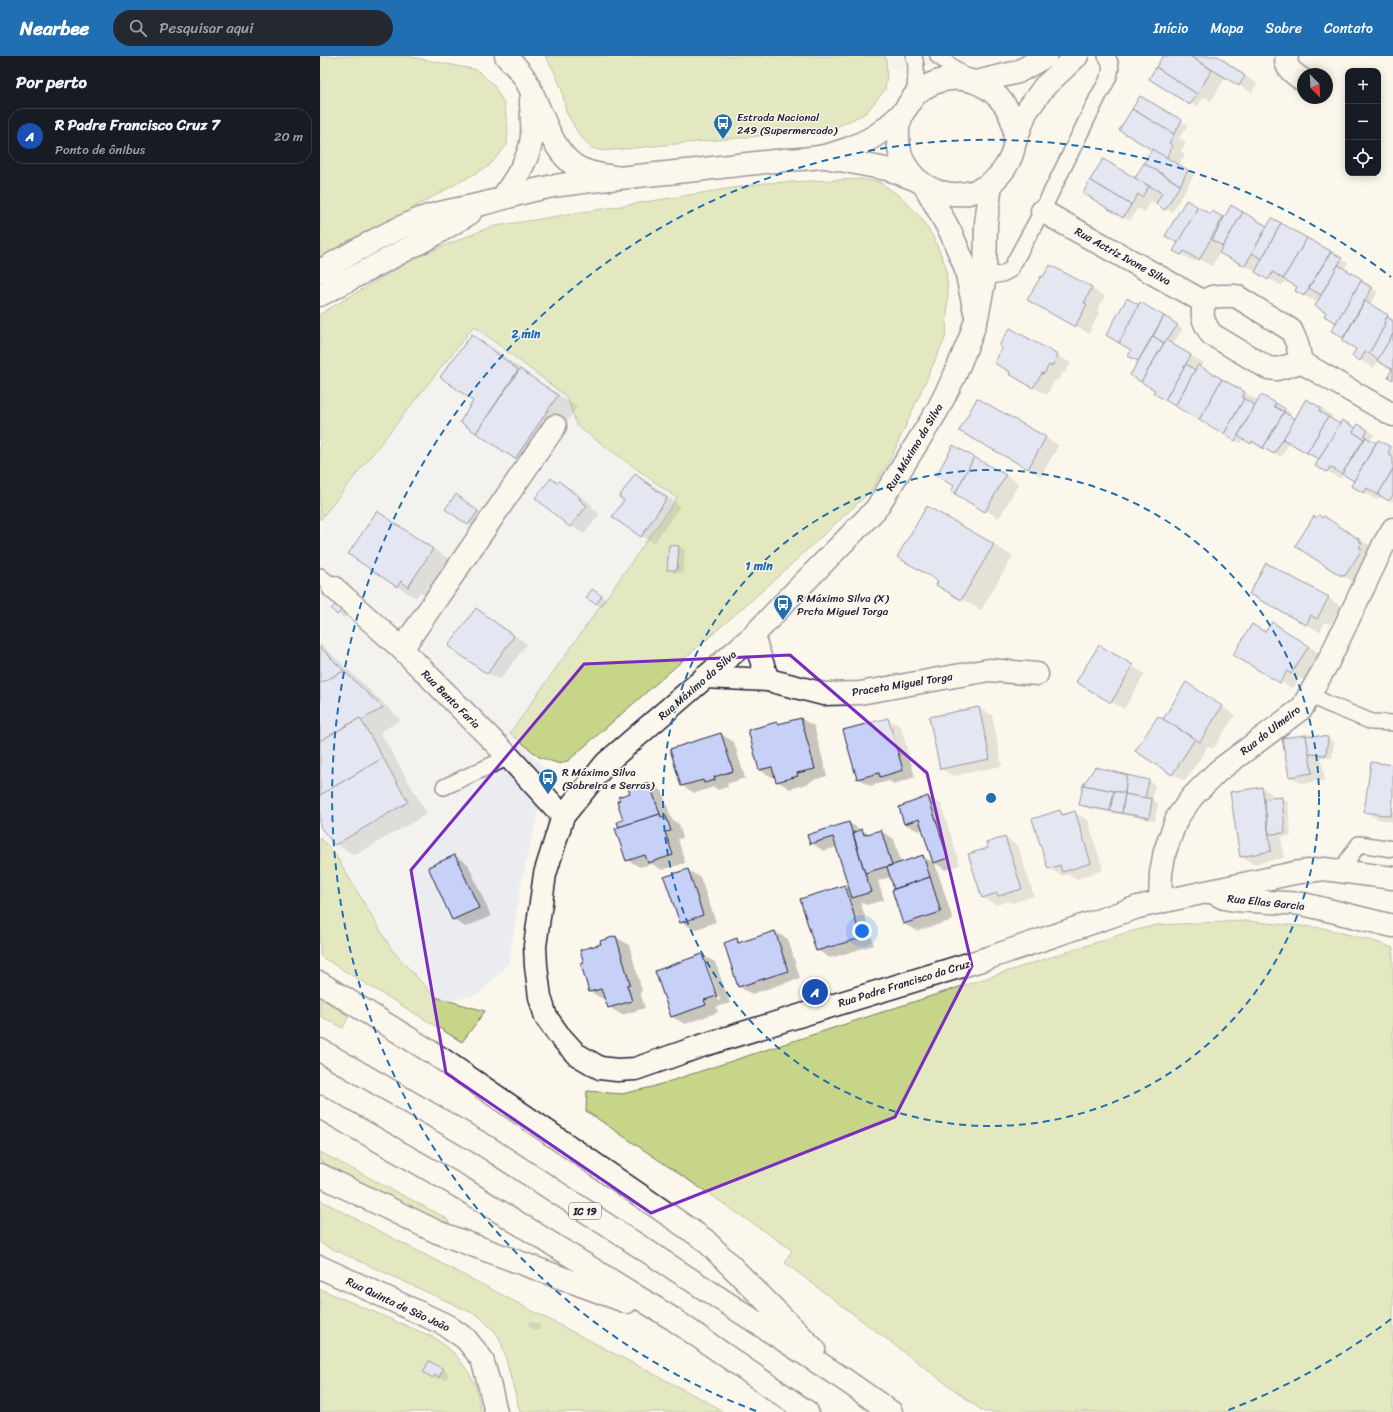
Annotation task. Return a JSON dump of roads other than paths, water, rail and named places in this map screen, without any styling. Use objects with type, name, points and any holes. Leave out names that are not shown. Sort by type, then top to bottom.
[{"type":"main road","points":[[506,56],[524,78],[563,154],[575,165],[594,174],[622,178]]},
{"type":"main road","points":[[320,271],[364,246],[422,218],[554,186],[823,156],[858,144],[881,132],[931,84],[950,79],[973,81],[1018,72],[1046,56]]},
{"type":"main road","points":[[823,156],[891,170],[940,193],[958,195],[975,192],[991,184],[1002,173],[1010,160],[1026,112],[1044,87],[1077,56]]},
{"type":"main road","points":[[1287,56],[1287,65],[1297,76]]},
{"type":"main road","points":[[973,81],[994,91],[1007,107],[1014,125],[1014,145]]},
{"type":"main road","points":[[320,295],[432,236],[496,200],[518,176],[526,159],[532,136],[531,91]]},
{"type":"main road","points":[[909,104],[898,130],[899,148],[905,165],[921,183],[951,233],[965,266],[977,317]]},
{"type":"main road","name":"Rua Máximo da Silva","points":[[600,1068],[576,1054],[558,1034],[546,1017],[540,997],[535,946],[545,874],[563,816],[606,763],[753,636],[876,509],[937,411],[955,375],[977,317],[986,277],[986,223],[991,184]]},
{"type":"main road","name":"Rua Actriz Ivone Silva","points":[[1042,211],[1204,302]]},
{"type":"main road","points":[[1301,362],[1297,343],[1291,330],[1243,300],[1236,296],[1222,296],[1212,297],[1204,302],[1202,315],[1205,325],[1211,334],[1268,368],[1277,369],[1301,362],[1393,414]]},
{"type":"main road","points":[[402,649],[554,426]]},
{"type":"main road","name":"Rua do Ulmeiro","points":[[1160,902],[1161,873],[1165,851],[1177,818],[1192,797],[1218,771],[1302,708],[1328,662],[1393,529]]},
{"type":"main road","name":"Rua Bento Faria","points":[[327,582],[402,649],[509,757],[563,816]]},
{"type":"main road","points":[[753,636],[768,680]]},
{"type":"main road","name":"Praceta Miguel Torga","points":[[705,677],[768,680],[824,694],[860,692],[989,670],[1037,674]]},
{"type":"main road","name":"Rua Padre Francisco da Cruz","points":[[600,1068],[617,1070],[635,1069],[704,1045],[988,958],[1138,907],[1294,873],[1324,870],[1393,878]]},
{"type":"main road","name":"Rua Elias Garcia","points":[[1209,891],[1224,898],[1303,904],[1393,926]]},
{"type":"main road","points":[[320,983],[439,1057],[705,1240],[846,1380]]},
{"type":"main road","name":"IC 19","points":[[320,1050],[487,1147],[846,1380],[891,1412]]},
{"type":"main road","points":[[320,1106],[460,1188],[673,1319],[807,1412]]},
{"type":"main road","points":[[320,1175],[437,1232],[673,1319]]},
{"type":"main road","name":"Rua Quinta de São João","points":[[320,1267],[446,1325],[466,1339],[482,1359],[496,1412]]},
{"type":"lane","points":[[909,104],[916,66],[914,56]]},
{"type":"lane","points":[[938,56],[951,67],[973,81]]},
{"type":"lane","points":[[986,277],[1002,274],[1010,270],[1042,211],[1099,95],[1110,77],[1110,66],[1106,56]]},
{"type":"lane","points":[[1309,694],[1328,704],[1372,722],[1393,723]]},
{"type":"lane","points":[[444,787],[509,757]]},
{"type":"lane","points":[[1340,871],[1358,844],[1393,849]]},
{"type":"place","name":"Estrada Nacional 249 (Supermercado)","points":[[723,140]]},
{"type":"place","name":"R Máximo Silva (X) Prcta Miguel Torga","points":[[783,621]]},
{"type":"place","name":"R Máximo Silva (Sobreira e Serras)","points":[[548,795]]},
{"type":"place","name":"R Padre Francisco Cruz 7","points":[[815,992]]}]
